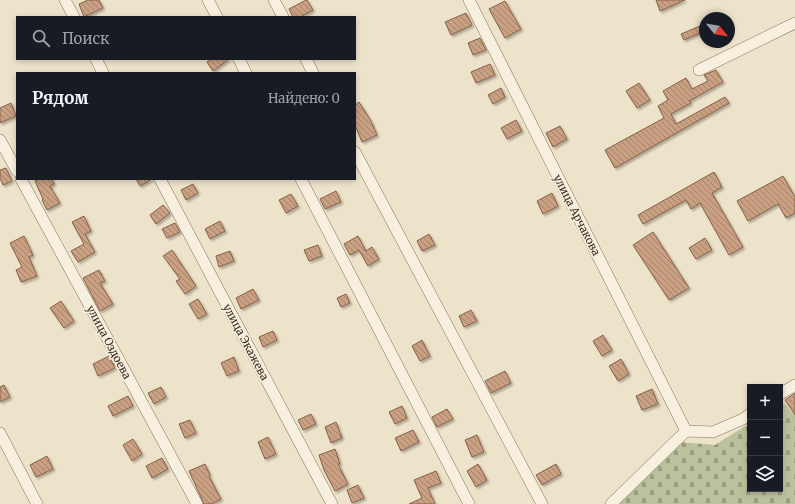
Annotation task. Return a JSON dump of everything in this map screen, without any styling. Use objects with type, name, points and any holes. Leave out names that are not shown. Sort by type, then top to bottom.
[{"type":"street","points":[[64,0],[73,16]]},
{"type":"street","points":[[208,0],[216,16]]},
{"type":"street","points":[[274,0],[282,16]]},
{"type":"street","name":"улица Арчакова","points":[[469,0],[686,431]]},
{"type":"street","points":[[699,70],[795,23]]},
{"type":"street","points":[[96,60],[102,72]]},
{"type":"street","points":[[240,60],[246,72]]},
{"type":"street","points":[[306,60],[312,72]]},
{"type":"street","points":[[0,140],[16,169]]},
{"type":"street","points":[[356,154],[542,504]]},
{"type":"street","name":"улица Оздоева","points":[[22,180],[197,504]]},
{"type":"street","name":"улица Экажева","points":[[161,180],[332,504]]},
{"type":"street","points":[[302,180],[469,504]]},
{"type":"street","points":[[783,392],[795,385]]},
{"type":"street","points":[[611,504],[686,431],[713,432],[747,416]]},
{"type":"street","points":[[0,433],[37,504]]},
{"type":"green space","points":[[783,404],[795,416],[795,504],[615,504],[679,442],[715,445],[747,425],[747,492],[783,492]]},
{"type":"building","points":[[88,0],[99,0],[103,8],[84,16],[79,4]]},
{"type":"building","points":[[307,0],[313,10],[302,16],[292,16],[289,9]]},
{"type":"building","points":[[656,0],[685,0],[660,11]]},
{"type":"building","points":[[505,1],[521,29],[505,38],[489,9]]},
{"type":"building","points":[[466,13],[472,25],[451,35],[445,22]]},
{"type":"building","points":[[699,26],[699,33],[684,40],[681,34]]},
{"type":"building","points":[[480,38],[486,50],[473,55],[468,43]]},
{"type":"building","points":[[210,60],[228,60],[213,71],[207,62]]},
{"type":"building","points":[[490,64],[495,75],[476,83],[471,72]]},
{"type":"building","points":[[716,70],[723,82],[689,101],[691,103],[671,114],[676,124],[725,97],[729,103],[615,168],[605,150],[664,118],[658,106],[668,100],[663,91],[686,78],[692,89],[708,81],[704,75]]},
{"type":"building","points":[[639,83],[650,100],[637,108],[626,91]]},
{"type":"building","points":[[501,88],[505,97],[493,104],[488,95]]},
{"type":"building","points":[[359,102],[371,121],[377,135],[362,142],[356,127],[356,104]]},
{"type":"building","points":[[11,103],[16,116],[0,123],[0,108]]},
{"type":"building","points":[[516,120],[522,131],[507,139],[501,128]]},
{"type":"building","points":[[560,126],[567,139],[553,147],[546,133]]},
{"type":"building","points":[[6,168],[12,181],[3,185],[0,178],[0,170]]},
{"type":"building","points":[[714,172],[722,187],[712,193],[743,247],[729,255],[700,203],[691,209],[686,200],[643,224],[638,215]]},
{"type":"building","points":[[783,176],[795,197],[795,213],[786,218],[778,204],[748,221],[737,201]]},
{"type":"building","points":[[52,180],[54,184],[50,186],[60,203],[47,210],[35,181]]},
{"type":"building","points":[[137,180],[150,180],[140,186]]},
{"type":"building","points":[[193,184],[198,193],[186,200],[181,190]]},
{"type":"building","points":[[336,191],[341,202],[325,209],[320,199]]},
{"type":"building","points":[[552,193],[558,206],[543,214],[537,201]]},
{"type":"building","points":[[291,194],[298,206],[286,213],[279,200]]},
{"type":"building","points":[[163,205],[170,213],[156,224],[150,215]]},
{"type":"building","points":[[84,216],[91,231],[85,234],[95,252],[78,262],[71,251],[84,244],[72,222]]},
{"type":"building","points":[[220,221],[225,231],[210,239],[205,229]]},
{"type":"building","points":[[175,223],[180,232],[167,238],[162,229]]},
{"type":"building","points":[[653,232],[689,288],[669,300],[633,245]]},
{"type":"building","points":[[429,234],[435,245],[422,251],[417,241]]},
{"type":"building","points":[[24,236],[33,255],[29,257],[37,276],[21,282],[16,270],[22,267],[10,243]]},
{"type":"building","points":[[358,236],[366,251],[372,247],[379,259],[368,266],[359,250],[350,255],[344,244]]},
{"type":"building","points":[[705,238],[712,250],[696,259],[689,248]]},
{"type":"building","points":[[318,245],[322,256],[309,261],[304,250]]},
{"type":"building","points":[[172,250],[196,286],[185,294],[176,281],[180,279],[163,256]]},
{"type":"building","points":[[230,251],[234,261],[219,267],[216,256]]},
{"type":"building","points":[[99,270],[105,281],[100,283],[113,304],[100,311],[83,278]]},
{"type":"building","points":[[253,289],[259,300],[241,309],[236,298]]},
{"type":"building","points":[[346,294],[350,303],[341,307],[337,298]]},
{"type":"building","points":[[198,299],[207,314],[198,319],[189,304]]},
{"type":"building","points":[[61,301],[74,321],[64,328],[50,308]]},
{"type":"building","points":[[471,310],[477,321],[464,327],[459,316]]},
{"type":"building","points":[[273,331],[277,340],[263,347],[259,337]]},
{"type":"building","points":[[603,335],[612,350],[602,356],[593,341]]},
{"type":"building","points":[[422,340],[430,356],[420,361],[412,346]]},
{"type":"building","points":[[109,356],[115,368],[98,376],[93,364]]},
{"type":"building","points":[[234,357],[239,371],[227,376],[221,363]]},
{"type":"building","points":[[621,359],[629,374],[618,381],[609,366]]},
{"type":"building","points":[[505,371],[511,383],[491,393],[485,381]]},
{"type":"building","points":[[4,385],[10,397],[0,402],[0,387]]},
{"type":"building","points":[[161,387],[166,397],[154,404],[148,393]]},
{"type":"building","points":[[652,389],[658,404],[642,410],[636,396]]},
{"type":"building","points":[[795,393],[795,415],[785,400]]},
{"type":"building","points":[[128,396],[133,406],[113,416],[108,406]]},
{"type":"building","points":[[402,406],[407,418],[395,424],[389,412]]},
{"type":"building","points":[[447,409],[453,419],[437,427],[432,417]]},
{"type":"building","points":[[311,414],[316,424],[303,430],[298,420]]},
{"type":"building","points":[[190,420],[196,433],[185,438],[179,424]]},
{"type":"building","points":[[336,422],[342,438],[331,443],[325,427]]},
{"type":"building","points":[[413,430],[419,442],[401,451],[395,438]]},
{"type":"building","points":[[477,435],[484,452],[472,457],[465,440]]},
{"type":"building","points":[[268,437],[276,454],[265,459],[258,442]]},
{"type":"building","points":[[133,439],[142,454],[132,461],[123,445]]},
{"type":"building","points":[[335,449],[340,464],[338,464],[348,484],[335,491],[324,470],[319,455]]},
{"type":"building","points":[[47,456],[53,469],[36,477],[30,465]]},
{"type":"building","points":[[162,458],[168,469],[152,478],[146,466]]},
{"type":"building","points":[[205,464],[210,475],[209,476],[221,499],[211,504],[204,504],[189,471]]},
{"type":"building","points":[[478,464],[487,480],[476,487],[467,471]]},
{"type":"building","points":[[556,464],[561,474],[542,485],[536,475]]},
{"type":"building","points":[[436,471],[441,483],[428,488],[435,504],[409,504],[422,498],[414,480]]},
{"type":"building","points":[[358,485],[364,498],[352,503],[347,490]]}]
